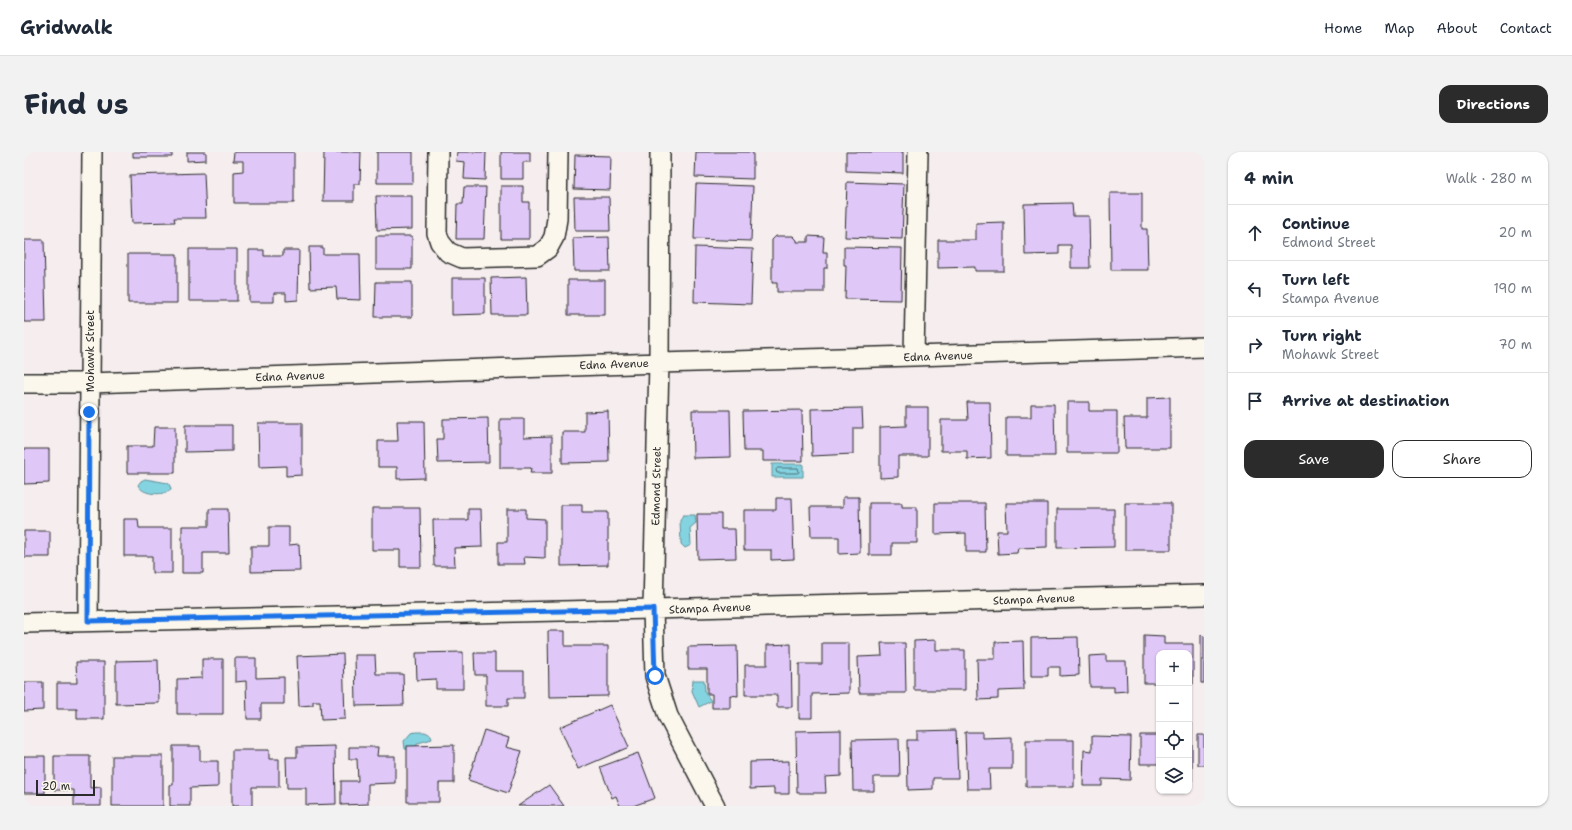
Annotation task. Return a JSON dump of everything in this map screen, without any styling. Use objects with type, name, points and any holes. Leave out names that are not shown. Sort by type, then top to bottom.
[{"type":"street","name":"Mohawk Street","points":[[88,621],[92,152]]},
{"type":"street","points":[[438,152],[437,233],[440,242],[448,252],[462,258],[537,256],[548,248],[554,237],[557,219],[558,152]]},
{"type":"street","name":"Edmond Street","points":[[660,152],[659,363],[653,609],[655,676],[668,716],[715,806]]},
{"type":"street","points":[[914,356],[918,152]]},
{"type":"street","name":"Edna Avenue","points":[[24,383],[89,383],[659,363],[1204,347]]},
{"type":"street","name":"Stampa Avenue","points":[[24,623],[1204,595]]},
{"type":"water","points":[[772,464],[803,464],[803,477],[772,477]]},
{"type":"water","points":[[145,479],[168,483],[171,490],[158,494],[148,493],[138,485]]},
{"type":"water","points":[[683,515],[695,515],[696,523],[690,528],[691,545],[685,548],[681,544],[680,520]]},
{"type":"water","points":[[693,680],[704,680],[705,692],[711,701],[699,707],[692,691]]},
{"type":"water","points":[[425,732],[431,735],[432,739],[418,743],[414,750],[405,749],[404,741],[411,733]]},
{"type":"building","points":[[133,152],[172,152],[172,157],[133,157]]},
{"type":"building","points":[[187,152],[206,152],[206,160],[187,161]]},
{"type":"building","points":[[234,152],[294,152],[294,203],[234,203],[234,172],[243,171],[243,161],[233,161]]},
{"type":"building","points":[[324,152],[361,152],[360,184],[354,184],[354,201],[323,201]]},
{"type":"building","points":[[377,152],[413,152],[413,183],[377,183]]},
{"type":"building","points":[[457,152],[486,152],[485,180],[464,179],[465,162],[456,161]]},
{"type":"building","points":[[501,152],[530,152],[530,162],[523,162],[523,179],[501,179]]},
{"type":"building","points":[[696,152],[753,152],[753,179],[695,177]]},
{"type":"building","points":[[846,152],[903,152],[903,173],[846,171]]},
{"type":"building","points":[[575,155],[611,156],[610,190],[574,189]]},
{"type":"building","points":[[204,173],[206,218],[174,218],[175,222],[132,223],[130,175]]},
{"type":"building","points":[[847,182],[904,184],[902,239],[845,237]]},
{"type":"building","points":[[696,184],[753,186],[751,241],[694,239]]},
{"type":"building","points":[[501,186],[523,186],[523,202],[529,202],[529,239],[501,239]]},
{"type":"building","points":[[464,187],[486,187],[484,239],[456,239],[457,204],[463,204]]},
{"type":"building","points":[[1110,193],[1142,193],[1142,229],[1147,229],[1148,270],[1111,270]]},
{"type":"building","points":[[376,196],[412,196],[412,229],[377,230]]},
{"type":"building","points":[[574,197],[609,197],[610,231],[575,231]]},
{"type":"building","points":[[1072,203],[1073,216],[1089,216],[1090,268],[1071,268],[1071,245],[1059,245],[1059,254],[1025,255],[1024,204]]},
{"type":"building","points":[[1004,222],[1004,271],[975,271],[975,267],[938,268],[938,240],[976,240],[976,223]]},
{"type":"building","points":[[376,236],[412,236],[412,269],[376,269]]},
{"type":"building","points":[[776,236],[793,236],[797,242],[808,242],[808,236],[824,237],[823,252],[827,252],[827,268],[824,268],[824,292],[777,292],[777,283],[772,283],[772,240]]},
{"type":"building","points":[[609,237],[610,271],[574,271],[573,238]]},
{"type":"building","points":[[24,240],[44,240],[46,322],[24,322]]},
{"type":"building","points":[[309,247],[323,247],[323,254],[360,254],[361,300],[337,299],[336,287],[310,288]]},
{"type":"building","points":[[695,247],[753,249],[751,304],[694,302]]},
{"type":"building","points":[[844,247],[902,248],[901,300],[845,299],[846,265],[844,265]]},
{"type":"building","points":[[189,249],[237,249],[237,301],[189,301]]},
{"type":"building","points":[[249,250],[264,250],[264,256],[283,256],[283,250],[299,250],[298,300],[286,301],[286,293],[274,293],[274,302],[249,302]]},
{"type":"building","points":[[128,254],[177,254],[177,303],[128,303]]},
{"type":"building","points":[[526,277],[527,315],[492,315],[491,278]]},
{"type":"building","points":[[452,278],[485,278],[485,314],[452,315]]},
{"type":"building","points":[[568,280],[605,280],[605,315],[568,315]]},
{"type":"building","points":[[376,282],[412,282],[412,317],[375,317]]},
{"type":"building","points":[[1170,397],[1170,448],[1125,448],[1124,418],[1147,418],[1147,398]]},
{"type":"building","points":[[967,402],[990,402],[991,458],[967,459],[967,451],[941,451],[941,420],[968,420]]},
{"type":"building","points":[[1067,402],[1089,402],[1089,411],[1117,411],[1117,453],[1067,453]]},
{"type":"building","points":[[1031,404],[1054,404],[1055,456],[1006,456],[1006,417],[1031,417]]},
{"type":"building","points":[[906,407],[928,407],[928,456],[898,456],[898,477],[880,478],[880,427],[906,426]]},
{"type":"building","points":[[862,408],[863,428],[853,428],[853,454],[812,456],[811,409]]},
{"type":"building","points":[[692,410],[730,410],[731,457],[693,458]]},
{"type":"building","points":[[802,410],[803,461],[763,461],[763,451],[744,451],[743,411]]},
{"type":"building","points":[[608,411],[609,462],[562,463],[562,432],[585,432],[585,412]]},
{"type":"building","points":[[488,418],[489,462],[438,463],[437,439],[443,439],[443,419]]},
{"type":"building","points":[[500,419],[524,419],[524,437],[552,436],[552,473],[530,473],[531,468],[500,468]]},
{"type":"building","points":[[397,421],[424,421],[425,478],[397,479],[397,467],[378,467],[378,441],[398,441]]},
{"type":"building","points":[[258,423],[302,423],[302,475],[286,476],[286,466],[259,467]]},
{"type":"building","points":[[185,425],[232,425],[232,451],[185,452]]},
{"type":"building","points":[[154,427],[175,427],[175,473],[127,473],[127,446],[153,446]]},
{"type":"building","points":[[24,449],[49,449],[49,483],[24,484]]},
{"type":"building","points":[[843,497],[859,497],[860,553],[839,554],[839,537],[811,537],[810,507],[843,507]]},
{"type":"building","points":[[776,498],[792,498],[794,559],[771,560],[771,550],[744,550],[744,510],[776,510]]},
{"type":"building","points":[[869,503],[902,503],[902,507],[917,507],[917,543],[892,543],[892,555],[869,555]]},
{"type":"building","points":[[935,503],[985,503],[986,552],[966,552],[966,533],[935,534]]},
{"type":"building","points":[[1006,503],[1047,503],[1047,547],[1018,548],[1017,553],[998,554],[997,531],[1007,531]]},
{"type":"building","points":[[1125,503],[1171,503],[1171,550],[1125,550]]},
{"type":"building","points":[[561,505],[582,505],[582,512],[608,512],[608,565],[561,566]]},
{"type":"building","points":[[372,508],[420,508],[421,567],[400,567],[400,550],[372,550]]},
{"type":"building","points":[[209,509],[228,509],[229,553],[203,553],[203,573],[182,573],[182,526],[209,526]]},
{"type":"building","points":[[468,509],[481,509],[482,547],[454,548],[455,566],[434,566],[433,520],[468,520]]},
{"type":"building","points":[[507,509],[526,509],[526,518],[545,519],[545,558],[524,557],[525,564],[498,564],[498,542],[507,542]]},
{"type":"building","points":[[1057,509],[1114,509],[1114,547],[1057,548]]},
{"type":"building","points":[[697,514],[721,514],[721,529],[735,529],[736,558],[698,559]]},
{"type":"building","points":[[124,519],[138,519],[139,528],[172,528],[172,573],[152,573],[152,556],[124,556]]},
{"type":"building","points":[[269,527],[289,527],[289,545],[299,544],[300,571],[251,572],[251,546],[269,546]]},
{"type":"building","points":[[24,531],[50,531],[50,557],[24,557]]},
{"type":"building","points":[[548,631],[565,631],[565,646],[608,646],[608,696],[549,697]]},
{"type":"building","points":[[1144,635],[1164,636],[1164,644],[1193,644],[1193,684],[1192,650],[1156,650],[1156,683],[1144,683]]},
{"type":"building","points":[[1201,635],[1204,636],[1204,683],[1201,683]]},
{"type":"building","points":[[1078,637],[1079,675],[1060,676],[1060,667],[1048,667],[1048,676],[1031,676],[1031,638]]},
{"type":"building","points":[[936,640],[936,650],[965,650],[965,690],[914,690],[914,641]]},
{"type":"building","points":[[1023,641],[1024,690],[998,691],[998,699],[978,700],[977,659],[995,659],[995,642]]},
{"type":"building","points":[[822,643],[849,643],[849,693],[812,694],[812,718],[799,718],[799,664],[822,664]]},
{"type":"building","points":[[881,643],[905,643],[906,693],[859,693],[858,657],[882,656]]},
{"type":"building","points":[[791,644],[792,707],[777,707],[777,695],[745,695],[745,665],[767,665],[767,645]]},
{"type":"building","points":[[737,646],[738,696],[730,695],[730,708],[712,708],[712,694],[707,694],[707,669],[688,669],[688,647]]},
{"type":"building","points":[[463,652],[463,689],[436,689],[436,679],[417,680],[416,653]]},
{"type":"building","points":[[474,653],[495,653],[495,671],[524,671],[524,698],[508,698],[508,706],[486,706],[486,675],[475,675]]},
{"type":"building","points":[[343,654],[345,719],[321,720],[320,701],[313,701],[313,705],[299,706],[297,656]]},
{"type":"building","points":[[355,655],[375,655],[376,674],[403,674],[404,705],[356,706]]},
{"type":"building","points":[[1106,655],[1106,661],[1126,661],[1127,691],[1114,692],[1114,687],[1090,687],[1089,656]]},
{"type":"building","points":[[235,658],[256,658],[256,678],[284,677],[284,704],[261,704],[261,719],[247,719],[246,681],[235,682]]},
{"type":"building","points":[[202,659],[223,659],[223,714],[177,714],[177,679],[202,678]]},
{"type":"building","points":[[158,660],[159,703],[116,704],[116,661]]},
{"type":"building","points":[[76,662],[104,662],[104,719],[77,719],[77,709],[57,709],[57,683],[77,683]]},
{"type":"building","points":[[24,682],[43,682],[43,710],[24,711]]},
{"type":"building","points":[[610,705],[629,747],[578,769],[560,727]]},
{"type":"building","points":[[484,730],[509,738],[506,747],[522,751],[508,793],[468,780]]},
{"type":"building","points":[[841,730],[841,776],[825,777],[826,793],[797,793],[796,731]]},
{"type":"building","points":[[956,730],[958,778],[933,778],[933,789],[908,790],[907,740],[917,740],[917,731]]},
{"type":"building","points":[[965,732],[982,732],[982,738],[1012,737],[1012,769],[989,769],[990,789],[967,789]]},
{"type":"building","points":[[1140,735],[1156,735],[1156,764],[1140,764]]},
{"type":"building","points":[[1198,735],[1204,735],[1204,765],[1198,765]]},
{"type":"building","points":[[1092,736],[1131,737],[1130,780],[1102,779],[1102,786],[1083,786],[1084,750],[1092,751]]},
{"type":"building","points":[[899,739],[900,777],[874,777],[874,791],[853,791],[852,740]]},
{"type":"building","points":[[1026,740],[1074,740],[1074,787],[1026,787]]},
{"type":"building","points":[[454,745],[454,783],[439,783],[439,802],[407,802],[407,746]]},
{"type":"building","points":[[173,746],[200,746],[200,761],[218,761],[218,787],[190,788],[190,806],[170,806],[170,785],[173,785]]},
{"type":"building","points":[[335,746],[336,804],[306,805],[306,788],[287,788],[286,757],[297,757],[297,747]]},
{"type":"building","points":[[349,747],[378,747],[377,756],[395,756],[395,783],[368,784],[368,804],[341,805],[341,781],[358,781],[357,759],[349,759]]},
{"type":"building","points":[[232,750],[269,750],[269,759],[279,759],[279,787],[252,787],[252,806],[232,806]]},
{"type":"building","points":[[638,753],[655,798],[633,806],[620,806],[616,796],[612,798],[600,767]]},
{"type":"building","points":[[24,756],[45,756],[45,793],[24,793]]},
{"type":"building","points":[[54,756],[90,756],[90,788],[101,787],[101,806],[74,806],[74,790],[54,790]]},
{"type":"building","points":[[112,756],[163,756],[163,806],[112,806]]},
{"type":"building","points":[[789,761],[789,794],[774,794],[774,788],[750,789],[750,762]]},
{"type":"building","points":[[549,785],[564,806],[518,806]]},
{"type":"route","points":[[89,412],[88,621],[653,609],[655,676]]}]
